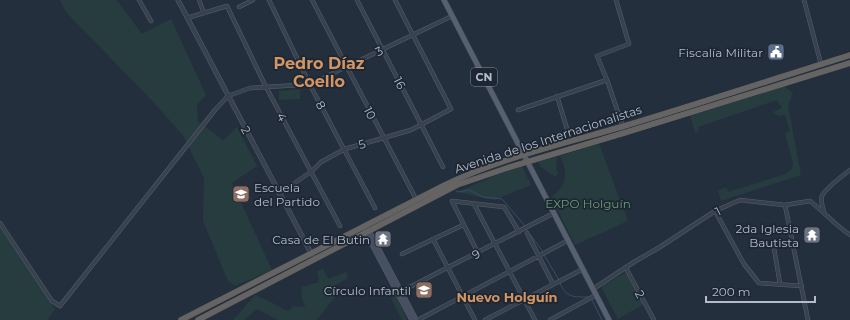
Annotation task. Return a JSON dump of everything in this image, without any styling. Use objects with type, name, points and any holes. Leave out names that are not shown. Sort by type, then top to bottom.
[{"type":"highway","name":"Avenida de los Internacionalistas","points":[[198,320],[367,232],[467,174],[850,55]]},
{"type":"highway","name":"Avenida de los Internacionalistas","points":[[181,320],[365,226],[458,185],[527,162],[850,63]]},
{"type":"main road","name":"CN","points":[[444,0],[609,320]]},
{"type":"main road","points":[[365,226],[400,292],[417,320]]},
{"type":"main road","points":[[400,292],[412,320]]},
{"type":"street","points":[[140,0],[151,21]]},
{"type":"street","name":"2","points":[[178,0],[186,18],[314,259]]},
{"type":"street","points":[[186,18],[204,13],[199,0]]},
{"type":"street","points":[[239,7],[253,0]]},
{"type":"street","name":"8","points":[[269,0],[309,83],[375,208]]},
{"type":"street","name":"10","points":[[312,0],[383,138],[418,202]]},
{"type":"street","name":"16","points":[[357,0],[442,167]]},
{"type":"street","points":[[394,0],[413,34]]},
{"type":"street","points":[[616,0],[628,44],[597,56],[607,80],[624,133]]},
{"type":"street","points":[[804,0],[821,64]]},
{"type":"street","name":"4","points":[[204,13],[227,6],[266,87],[340,226]]},
{"type":"street","name":"3","points":[[0,223],[52,301],[60,306],[215,110],[228,96],[250,88],[299,85],[317,81],[347,68],[452,16]]},
{"type":"street","name":"5","points":[[279,194],[312,171],[321,162],[345,149],[411,130],[451,109],[413,34]]},
{"type":"street","points":[[518,110],[607,80]]},
{"type":"street","points":[[557,96],[568,132]]},
{"type":"street","points":[[824,212],[821,202],[822,197],[835,182],[850,170]]},
{"type":"street","name":"1","points":[[593,289],[715,211],[740,200],[785,205],[810,201],[850,235]]},
{"type":"street","points":[[478,253],[452,201],[503,207],[505,208],[518,232]]},
{"type":"street","points":[[474,204],[535,320]]},
{"type":"street","points":[[785,205],[808,320]]},
{"type":"street","points":[[715,211],[744,264],[759,283],[802,286]]},
{"type":"street","name":"9","points":[[400,292],[554,213]]},
{"type":"street","points":[[402,254],[463,225]]},
{"type":"street","points":[[527,233],[553,284]]},
{"type":"street","points":[[433,239],[475,320]]},
{"type":"street","points":[[417,320],[566,242]]},
{"type":"street","points":[[773,242],[780,284]]},
{"type":"street","name":"2","points":[[626,268],[654,320]]},
{"type":"street","points":[[486,320],[581,270]]},
{"type":"street","points":[[550,320],[596,295]]},
{"type":"green space","points":[[60,0],[117,0],[142,34],[171,19],[206,95],[197,105],[198,121],[223,140],[237,127],[257,166],[232,183],[272,270],[235,286],[228,281],[203,221],[204,178],[184,137],[157,106],[66,12]]},
{"type":"green space","points":[[784,86],[793,93],[788,106],[801,175],[721,201],[718,191],[724,188],[727,188],[728,192],[785,174],[792,169],[793,164],[785,133],[790,131],[785,115],[779,116],[773,112],[782,108],[777,100],[698,127],[699,131],[695,132],[690,116]]},
{"type":"green space","points":[[300,89],[300,99],[279,100],[279,91]]},
{"type":"green space","name":"EXPO Holguín","points":[[599,144],[628,221],[575,245],[551,197],[561,188],[565,178],[564,168],[560,156]]},
{"type":"green space","points":[[557,157],[556,169],[558,173],[556,177],[541,167],[538,162]]},
{"type":"green space","points":[[522,166],[531,185],[494,200],[457,192],[497,175]]},
{"type":"green space","points":[[0,227],[55,309],[47,320],[0,320]]},
{"type":"green space","points":[[323,269],[328,279],[346,272],[348,278],[336,285],[341,294],[333,299],[317,320],[278,320],[257,309],[244,320],[233,320],[255,295],[287,311],[293,306],[305,307],[301,296],[302,287],[319,282],[317,271]]},
{"type":"green space","points":[[626,272],[644,304],[618,319],[601,287]]},
{"type":"green space","points":[[393,295],[396,295],[407,320],[402,320],[391,298]]},
{"type":"waterway","points":[[456,191],[469,190],[483,197],[502,199],[525,226]]},
{"type":"waterway","points":[[526,229],[543,252]]},
{"type":"waterway","points":[[544,255],[559,280]]},
{"type":"waterway","points":[[560,283],[565,292],[571,296],[588,297]]},
{"type":"waterway","points":[[592,300],[602,320]]},
{"type":"place","name":"Fiscalía Militar","points":[[776,52]]},
{"type":"place","name":"Escuela del Partido","points":[[241,194]]},
{"type":"place","name":"2da Iglesia Bautista","points":[[812,235]]},
{"type":"place","name":"Casa de El Butin","points":[[383,239]]},
{"type":"place","name":"Círculo Infantil","points":[[424,290]]},
{"type":"district","name":"Pedro Díaz Coello","points":[[319,72]]},
{"type":"district","name":"Nuevo Holguín","points":[[507,297]]}]
